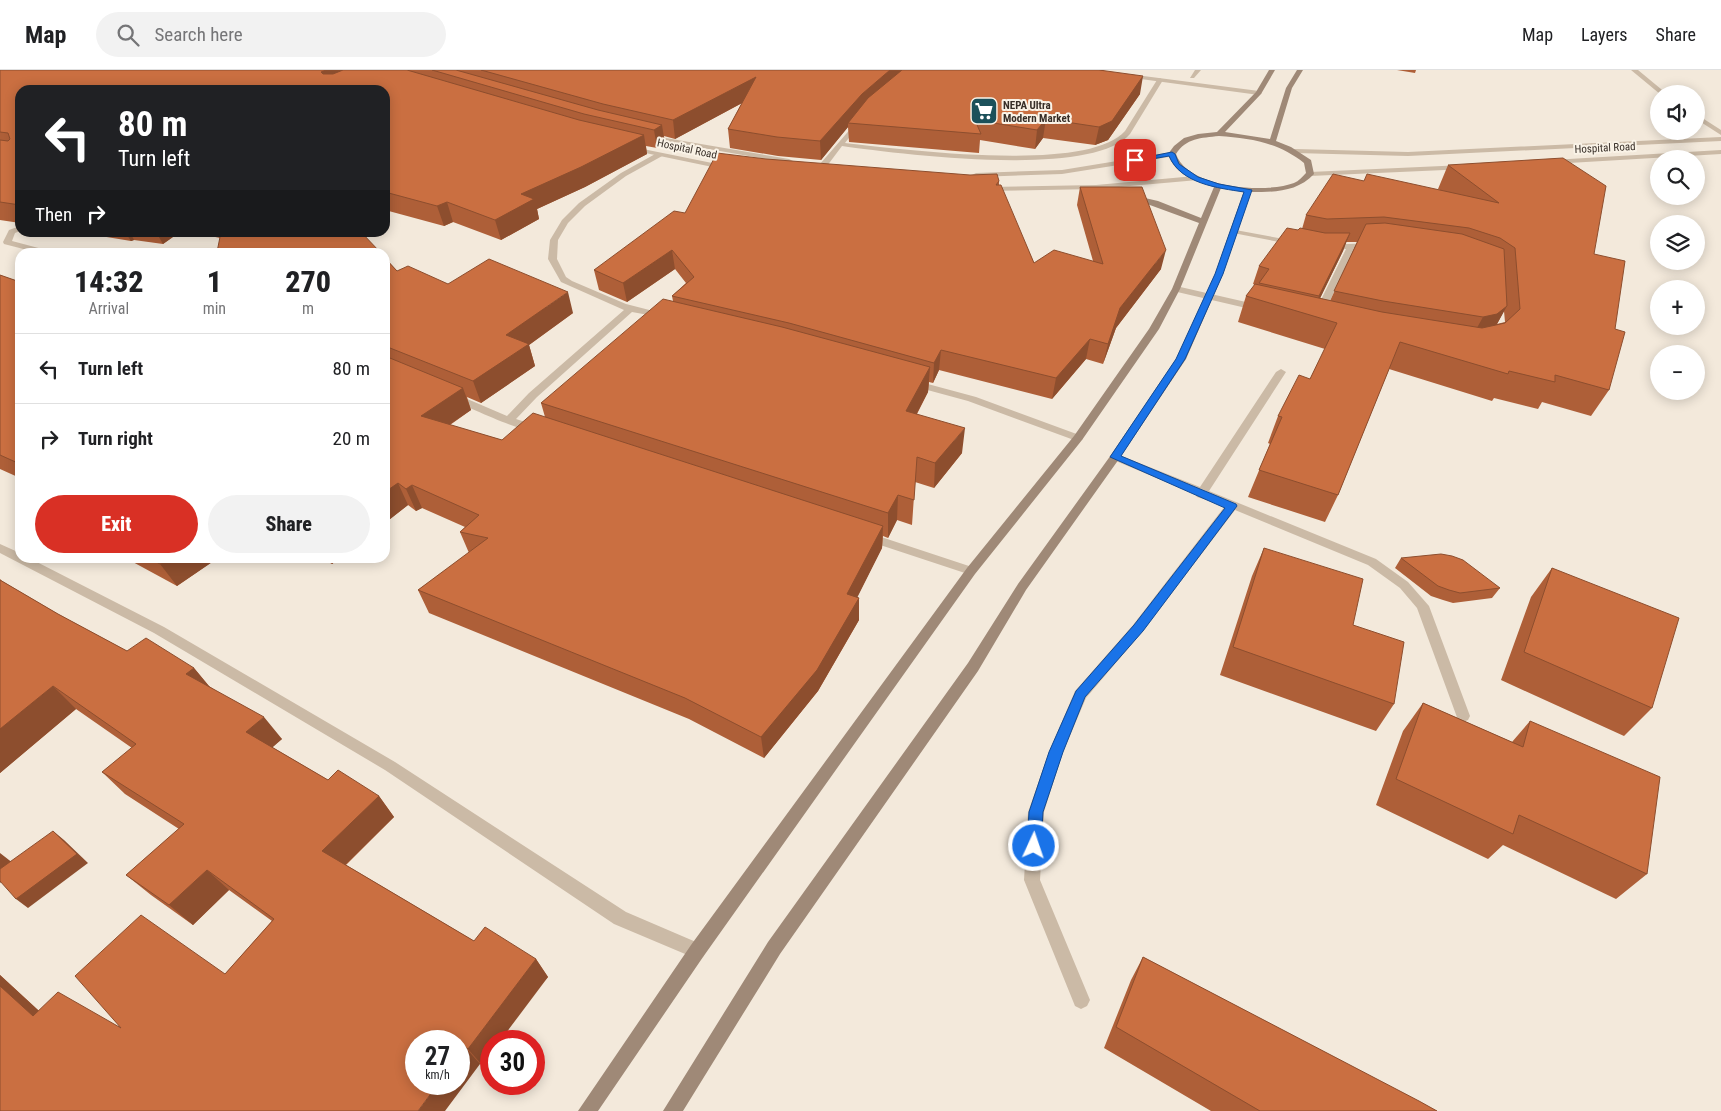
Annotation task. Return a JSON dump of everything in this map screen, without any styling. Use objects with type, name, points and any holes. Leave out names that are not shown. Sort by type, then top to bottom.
[{"type":"main road","points":[[1219,134],[1259,93],[1272,70]]},
{"type":"main road","points":[[1273,141],[1289,88],[1300,70]]},
{"type":"main road","points":[[1219,134],[1246,135],[1273,141],[1295,151],[1308,162],[1310,174],[1299,184],[1277,190],[1248,190],[1218,186],[1195,178],[1176,165],[1172,154],[1178,143],[1195,136],[1219,134]]},
{"type":"main road","points":[[587,1111],[697,951],[971,571],[1078,438],[1154,329],[1176,289],[1202,221],[1218,186]]},
{"type":"main road","points":[[1096,187],[1155,203],[1202,221]]},
{"type":"main road","points":[[672,1111],[774,948],[972,667],[1022,588],[1115,457],[1181,359],[1219,274],[1248,190]]},
{"type":"street","points":[[1192,77],[1198,70]]},
{"type":"street","points":[[1634,70],[1653,85]]},
{"type":"street","points":[[1123,75],[1259,93]]},
{"type":"street","points":[[840,144],[892,151],[1027,158],[1070,154],[1104,148],[1122,139],[1160,80]]},
{"type":"street","points":[[824,164],[865,114]]},
{"type":"street","points":[[1705,122],[1721,133]]},
{"type":"street","name":"Hospital Road","points":[[641,135],[677,143],[796,162]]},
{"type":"street","name":"Hospital Road","points":[[1295,151],[1408,154],[1721,140]]},
{"type":"street","name":"Hospital Road","points":[[623,146],[733,169]]},
{"type":"street","name":"Hospital Road","points":[[1541,163],[1721,152]]},
{"type":"street","points":[[965,175],[1062,172],[1172,154]]},
{"type":"street","points":[[660,155],[628,172],[592,197],[562,225],[552,245],[552,262],[563,280],[630,309],[677,320]]},
{"type":"street","points":[[815,164],[834,165]]},
{"type":"street","points":[[1310,174],[1472,167]]},
{"type":"street","points":[[978,189],[1096,187],[1195,178]]},
{"type":"street","points":[[15,230],[12,232],[7,242],[29,248]]},
{"type":"street","points":[[1233,231],[1300,244]]},
{"type":"street","points":[[1316,321],[1351,246]]},
{"type":"street","points":[[1318,247],[1383,246]]},
{"type":"street","points":[[1176,289],[1272,311]]},
{"type":"street","points":[[509,420],[533,395],[630,309]]},
{"type":"street","points":[[1201,494],[1281,372]]},
{"type":"street","points":[[907,381],[972,399],[1078,438]]},
{"type":"street","points":[[447,394],[509,420],[544,431]]},
{"type":"street","points":[[1115,457],[1201,494],[1372,562],[1404,585],[1423,606],[1463,716]]},
{"type":"street","points":[[1081,1000],[1032,880],[1036,812],[1056,752],[1080,694],[1138,628],[1232,506]]},
{"type":"street","points":[[858,533],[971,571]]},
{"type":"street","points":[[0,548],[15,556]]},
{"type":"street","points":[[29,563],[159,630],[382,761],[620,918],[697,951]]},
{"type":"building","points":[[0,70],[326,70],[321,72],[323,74],[333,74],[343,70],[407,70],[579,120],[644,135],[581,167],[521,194],[534,199],[495,220],[447,202],[437,206],[390,193],[390,85],[15,85],[15,204],[0,202],[0,140],[8,141],[10,139],[8,133],[0,132]]},
{"type":"building","points":[[432,70],[456,70],[598,110],[662,125],[654,130],[584,114]]},
{"type":"building","points":[[481,70],[890,70],[862,94],[820,141],[777,137],[728,129],[756,77],[673,120],[603,104]]},
{"type":"building","points":[[902,70],[1099,70],[1143,76],[1112,121],[1099,127],[1046,119],[1037,130],[975,120],[981,134],[848,123],[868,98]]},
{"type":"building","points":[[717,153],[766,159],[970,175],[997,174],[999,181],[996,185],[1001,185],[1034,263],[1054,250],[1103,264],[1080,187],[1142,187],[1166,250],[1120,308],[1108,344],[1090,339],[1056,378],[941,350],[934,363],[789,323],[672,296],[694,277],[672,250],[623,283],[594,270],[674,211],[685,213]]},
{"type":"building","points":[[1563,158],[1606,186],[1594,254],[1625,261],[1615,329],[1625,332],[1609,390],[1555,375],[1555,382],[1509,371],[1508,374],[1400,342],[1338,495],[1259,470],[1282,417],[1278,416],[1299,375],[1310,379],[1337,323],[1246,296],[1255,284],[1382,312],[1482,328],[1505,323],[1520,309],[1515,248],[1500,238],[1469,228],[1384,217],[1327,219],[1306,215],[1333,174],[1364,181],[1367,174],[1499,203],[1448,165]]},
{"type":"building","points":[[1385,223],[1462,234],[1504,249],[1507,306],[1497,314],[1483,317],[1334,291],[1366,224]]},
{"type":"building","points":[[1287,228],[1298,230],[1300,228],[1325,233],[1350,233],[1319,296],[1259,283],[1269,269],[1259,266]]},
{"type":"building","points":[[220,237],[366,237],[376,248],[218,248]]},
{"type":"building","points":[[489,259],[568,292],[506,335],[529,344],[473,381],[390,348],[390,263],[397,271],[408,266],[448,284]]},
{"type":"building","points":[[0,275],[15,280],[15,462],[0,455]]},
{"type":"building","points":[[663,299],[782,327],[930,367],[906,411],[965,428],[935,463],[917,457],[914,500],[898,495],[888,513],[541,403]]},
{"type":"building","points":[[390,358],[463,388],[421,416],[502,440],[533,413],[883,526],[847,594],[859,598],[817,670],[761,737],[685,698],[418,590],[488,538],[460,532],[479,515],[412,485],[406,489],[398,483],[390,489]]},
{"type":"building","points":[[1264,548],[1363,579],[1353,625],[1404,642],[1394,704],[1233,647]]},
{"type":"building","points":[[1441,554],[1463,560],[1500,588],[1460,593],[1449,590],[1438,586],[1401,558]]},
{"type":"building","points":[[1552,568],[1679,618],[1652,708],[1524,652]]},
{"type":"building","points":[[0,580],[127,651],[146,638],[194,668],[186,674],[264,717],[246,732],[328,780],[338,770],[379,796],[322,851],[474,941],[485,927],[536,959],[482,1030],[480,1030],[480,1033],[470,1046],[470,1030],[405,1030],[405,1095],[430,1095],[418,1111],[0,1111],[0,986],[33,1016],[58,992],[121,1028],[75,976],[141,915],[225,974],[274,919],[207,870],[169,905],[126,875],[184,824],[102,772],[136,744],[53,686],[0,729]]},
{"type":"building","points":[[1423,703],[1523,747],[1530,721],[1660,777],[1647,874],[1519,815],[1513,834],[1396,779]]},
{"type":"building","points":[[53,831],[77,854],[16,899],[0,881],[0,869]]},
{"type":"building","points":[[1143,957],[1437,1111],[1260,1111],[1116,1027]]},
{"type":"place","name":"NEPA Ultra Modern Market","points":[[984,111]]},
{"type":"route","points":[[1034,846],[1036,812],[1056,752],[1080,694],[1138,628],[1232,506],[1115,457],[1181,359],[1219,274],[1248,190],[1218,186],[1195,178],[1176,165],[1172,154],[1135,160]]}]
